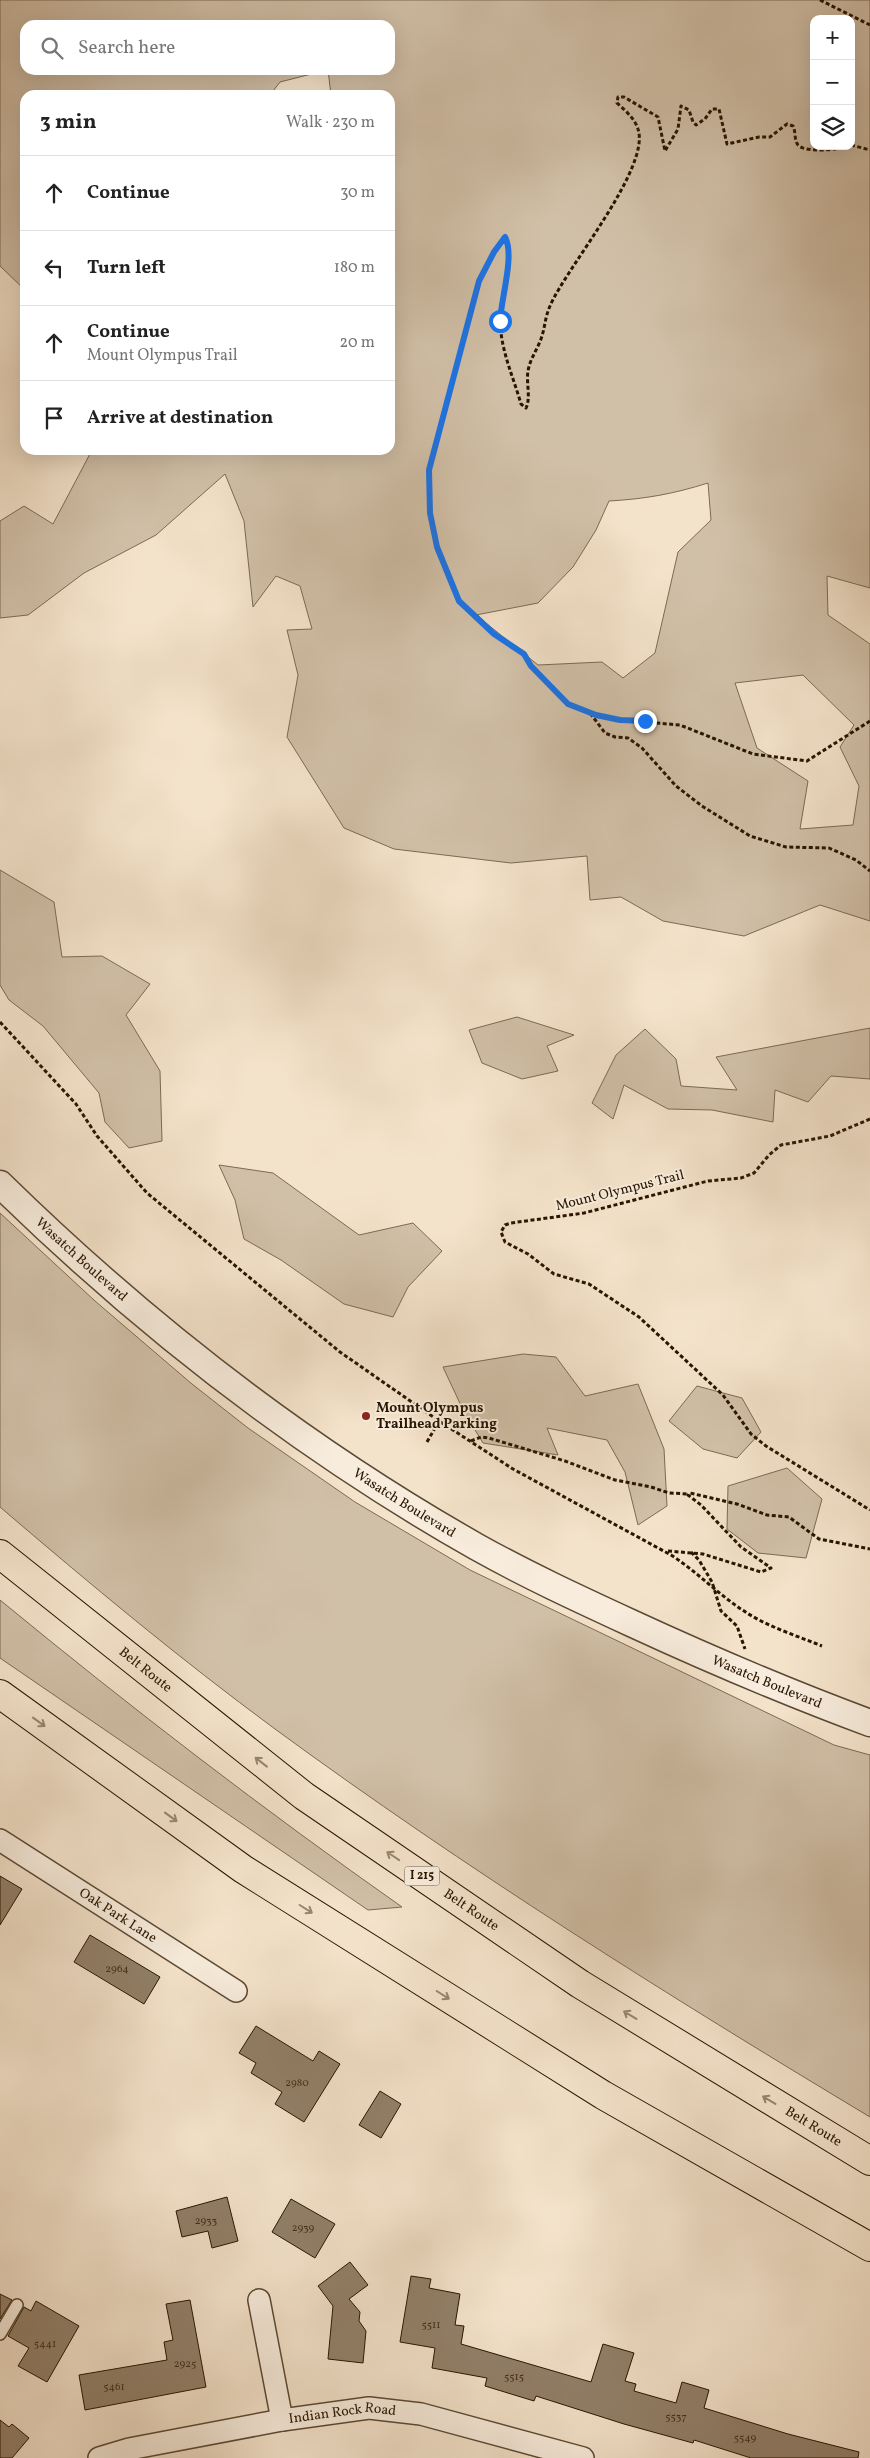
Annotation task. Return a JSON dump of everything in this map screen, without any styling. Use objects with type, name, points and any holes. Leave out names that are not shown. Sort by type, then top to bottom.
[{"type":"highway","name":"Belt Route","points":[[0,1554],[304,1796],[580,1984],[870,2161]]},
{"type":"highway","points":[[0,1694],[243,1869],[603,2094],[870,2247]]},
{"type":"street","name":"Wasatch Boulevard","points":[[0,1184],[119,1293],[206,1364],[294,1429],[388,1493],[520,1570],[747,1675],[870,1723]]},
{"type":"street","name":"Oak Park Lane","points":[[0,1840],[236,1991]]},
{"type":"street","points":[[259,2300],[282,2420]]},
{"type":"street","name":"Indian Rock Road","points":[[99,2458],[129,2449],[350,2409],[404,2411],[583,2458]]},
{"type":"lane","points":[[0,2334],[17,2305]]},
{"type":"path","points":[[820,0],[870,24]]},
{"type":"path","points":[[810,149],[804,149],[797,142],[793,126],[787,124],[770,137],[759,137],[727,144],[719,109],[712,109],[706,119],[696,125],[692,122],[688,108],[681,106],[678,129],[665,151],[658,117],[624,97],[618,97],[617,103],[629,114],[639,132],[635,158],[629,174],[600,227],[575,263],[549,307],[541,340],[528,370],[528,403],[526,408],[521,404],[505,358],[502,342],[501,301],[508,259],[508,246],[505,237],[494,252],[479,281],[429,470],[430,513],[437,547],[459,601],[494,634],[524,654],[531,666],[568,704],[590,713],[620,720],[680,725],[753,754],[807,761],[870,721]]},
{"type":"path","points":[[855,147],[870,150]]},
{"type":"path","points":[[590,713],[605,733],[615,737],[628,738],[642,748],[676,786],[702,806],[750,836],[786,847],[833,850],[856,860],[870,871]]},
{"type":"path","points":[[0,1022],[76,1104],[98,1136],[147,1192],[253,1281],[372,1375],[513,1469],[665,1551],[713,1585],[741,1609],[763,1622],[822,1646]]},
{"type":"path","name":"Mount Olympus Trail","points":[[870,1119],[823,1138],[782,1144],[769,1155],[754,1173],[748,1176],[708,1181],[584,1213],[511,1222],[505,1225],[501,1232],[506,1242],[528,1254],[554,1274],[589,1284],[639,1317],[717,1389],[751,1434],[766,1446],[870,1510]]},
{"type":"path","points":[[426,1442],[439,1421]]},
{"type":"path","points":[[470,1442],[481,1437],[489,1438],[565,1461],[615,1480],[651,1487],[669,1493],[689,1494],[737,1504],[767,1515],[789,1517],[819,1539],[870,1550]]},
{"type":"path","points":[[665,1551],[691,1552],[720,1558],[761,1572],[771,1568],[741,1547],[701,1505],[689,1498],[689,1494]]},
{"type":"path","points":[[691,1552],[699,1560],[713,1585],[722,1611],[737,1626],[741,1634],[745,1646],[747,1675]]},
{"type":"shaded area","points":[[0,0],[870,0],[870,588],[827,576],[828,615],[870,644],[870,921],[820,905],[744,936],[663,921],[621,897],[590,900],[587,856],[511,863],[394,849],[344,828],[287,737],[298,675],[287,630],[312,629],[300,586],[276,576],[253,607],[244,521],[225,474],[156,535],[84,573],[28,615],[0,618],[0,521],[24,506],[53,524],[89,455],[395,455],[395,90],[330,90],[329,75],[395,75],[395,20],[20,20],[20,75],[307,75],[280,82],[274,90],[20,90],[20,285],[0,266]],"holes":[[[708,483],[711,520],[678,552],[655,653],[623,678],[602,662],[538,665],[476,615],[538,603],[573,567],[596,530],[609,501],[671,493]],[[803,675],[854,725],[840,747],[859,786],[853,825],[800,829],[808,781],[757,748],[735,683]]]},
{"type":"shaded area","points":[[0,870],[54,902],[62,957],[102,956],[150,984],[126,1015],[160,1071],[162,1141],[129,1148],[105,1122],[99,1093],[43,1026],[9,1000],[0,985]]},
{"type":"shaded area","points":[[517,1017],[574,1035],[547,1046],[558,1071],[522,1079],[482,1063],[469,1030]]},
{"type":"shaded area","points":[[870,1028],[870,1079],[831,1076],[808,1102],[775,1090],[773,1122],[712,1110],[668,1109],[624,1085],[613,1119],[592,1103],[616,1055],[645,1029],[676,1059],[681,1086],[737,1090],[716,1057]]},
{"type":"shaded area","points":[[219,1165],[273,1173],[359,1235],[413,1223],[442,1251],[408,1287],[393,1317],[344,1304],[281,1260],[244,1239],[235,1200]]},
{"type":"shaded area","points":[[0,1213],[95,1301],[192,1384],[248,1428],[355,1502],[470,1570],[834,1745],[870,1755],[870,2117],[718,2025],[568,1930],[347,1781],[240,1703],[170,1648],[0,1507]]},
{"type":"shaded area","points":[[523,1354],[556,1357],[585,1396],[638,1384],[664,1449],[667,1506],[638,1525],[625,1472],[607,1440],[547,1428],[558,1455],[483,1443],[464,1412],[443,1367]]},
{"type":"shaded area","points":[[697,1386],[742,1398],[761,1432],[737,1458],[703,1449],[669,1421]]},
{"type":"shaded area","points":[[787,1468],[822,1499],[806,1558],[758,1553],[727,1529],[728,1486]]},
{"type":"shaded area","points":[[0,1600],[198,1757],[402,1907],[368,1910],[0,1658]]},
{"type":"building","points":[[0,1876],[22,1889],[0,1925]]},
{"type":"building","points":[[90,1935],[160,1977],[144,2004],[74,1962]]},
{"type":"building","points":[[256,2026],[313,2061],[319,2051],[340,2064],[304,2122],[275,2104],[282,2092],[251,2073],[256,2063],[239,2053]]},
{"type":"building","points":[[380,2091],[401,2104],[381,2138],[359,2125]]},
{"type":"building","points":[[227,2197],[238,2241],[212,2248],[208,2231],[182,2237],[176,2211]]},
{"type":"building","points":[[291,2199],[335,2224],[315,2258],[272,2232]]},
{"type":"building","points":[[350,2262],[368,2285],[349,2299],[360,2312],[359,2321],[366,2331],[363,2363],[328,2359],[333,2306],[318,2286]]},
{"type":"building","points":[[411,2276],[431,2279],[429,2288],[460,2294],[455,2325],[464,2326],[461,2344],[591,2382],[603,2344],[634,2353],[625,2381],[636,2384],[634,2391],[676,2403],[682,2382],[709,2390],[704,2408],[788,2434],[859,2452],[858,2458],[751,2458],[694,2440],[693,2443],[624,2424],[536,2396],[534,2401],[485,2386],[487,2378],[432,2368],[435,2348],[400,2342]]},
{"type":"building","points":[[0,2294],[12,2300],[0,2319]]},
{"type":"building","points":[[190,2300],[206,2387],[85,2410],[79,2375],[167,2360],[164,2342],[173,2340],[166,2304]]},
{"type":"building","points":[[36,2301],[79,2326],[47,2382],[18,2366],[29,2348],[8,2336],[24,2307],[31,2311]]},
{"type":"building","points":[[0,2420],[9,2427],[12,2424],[29,2438],[12,2458],[0,2458]]},
{"type":"place","name":"Mount Olympus Trailhead Parking","points":[[366,1416]]},
{"type":"route","points":[[500,321],[501,301],[508,266],[508,246],[505,237],[501,240],[479,281],[429,470],[430,513],[437,547],[459,601],[494,634],[524,654],[531,666],[568,704],[596,715],[620,720],[645,721]]}]
